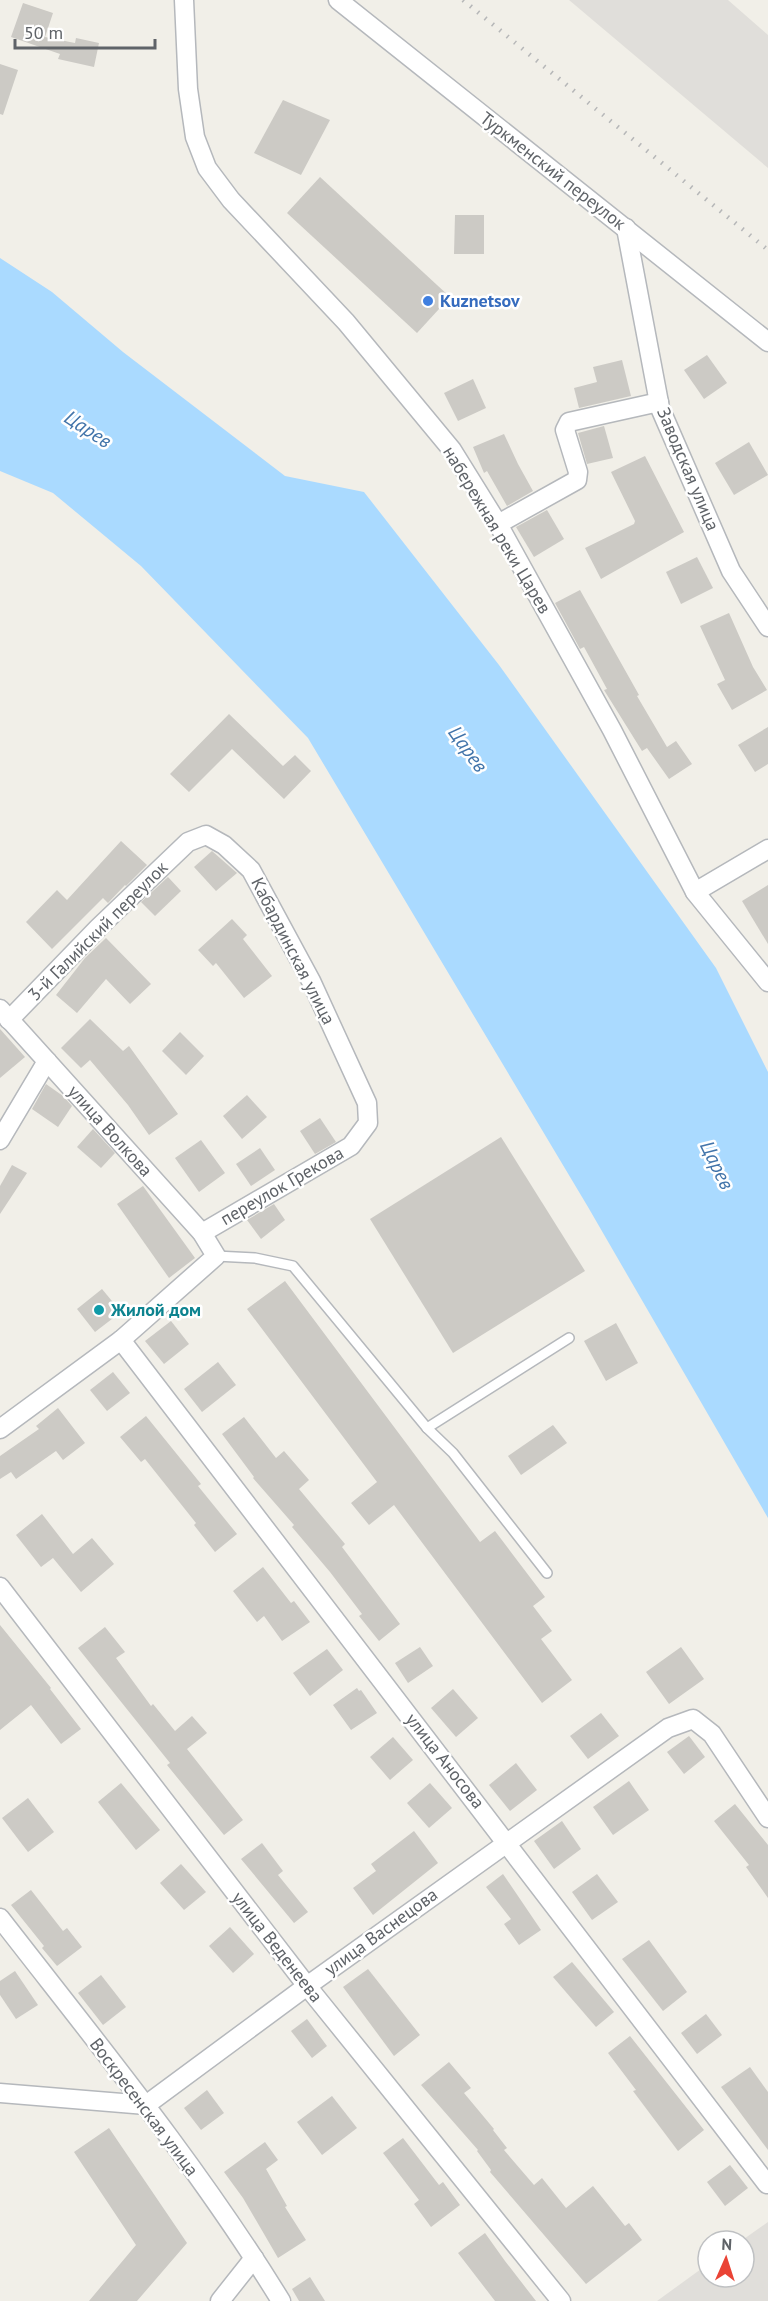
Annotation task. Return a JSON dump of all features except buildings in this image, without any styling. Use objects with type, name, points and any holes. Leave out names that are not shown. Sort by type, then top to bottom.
[{"type":"street","name":"набережная реки Царев","points":[[184,0],[188,89],[195,137],[207,168],[231,200],[346,322],[452,450],[498,524],[612,730],[695,892],[768,982]]},
{"type":"street","name":"Туркменский переулок","points":[[338,0],[768,342]]},
{"type":"street","name":"Заводская улица","points":[[626,228],[659,402],[731,571],[768,627]]},
{"type":"street","points":[[498,524],[577,480],[579,472],[565,430],[569,422],[659,402]]},
{"type":"street","name":"Кабардинская улица","points":[[188,842],[206,835],[224,845],[251,870],[311,981],[367,1103]]},
{"type":"street","name":"3-й Галийский переулок","points":[[4,1015],[188,842]]},
{"type":"street","points":[[695,892],[768,849]]},
{"type":"street","name":"улица Волкова","points":[[4,1015],[202,1233],[216,1256]]},
{"type":"street","points":[[0,1140],[47,1060]]},
{"type":"street","name":"переулок Грекова","points":[[202,1233],[351,1146],[368,1123],[367,1103]]},
{"type":"street","points":[[0,1429],[121,1340],[216,1256]]},
{"type":"street","name":"улица Аносова","points":[[121,1340],[767,2184]]},
{"type":"street","name":"улица Веденеева","points":[[0,1587],[307,1986],[561,2301]]},
{"type":"street","name":"улица Васнецова","points":[[146,2105],[307,1986],[668,1728],[693,1719],[712,1734],[768,1818]]},
{"type":"street","name":"Воскресенская улица","points":[[0,1918],[146,2105],[255,2258],[281,2301]]},
{"type":"street","points":[[0,2092],[146,2105]]},
{"type":"street","points":[[220,2301],[255,2258]]},
{"type":"lane","points":[[216,1256],[255,1258],[293,1266],[426,1428],[453,1454],[547,1574]]},
{"type":"lane","points":[[426,1428],[569,1338]]},
{"type":"shaded area","points":[[569,0],[728,0],[768,35],[768,168]]},
{"type":"shaded area","points":[[768,2222],[768,2301],[657,2301],[696,2273],[696,2289],[756,2289],[756,2230]]},
{"type":"water","name":"Царев","points":[[0,258],[52,292],[123,352],[285,476],[364,492],[499,665],[716,968],[768,1072],[768,1518],[588,1207],[308,738],[141,566],[53,493],[0,471]]},
{"type":"railway","points":[[463,0],[768,250]]},
{"type":"place","name":"Kuznetsov","points":[[428,301]]},
{"type":"place","name":"Жилой дом","points":[[99,1310]]}]
